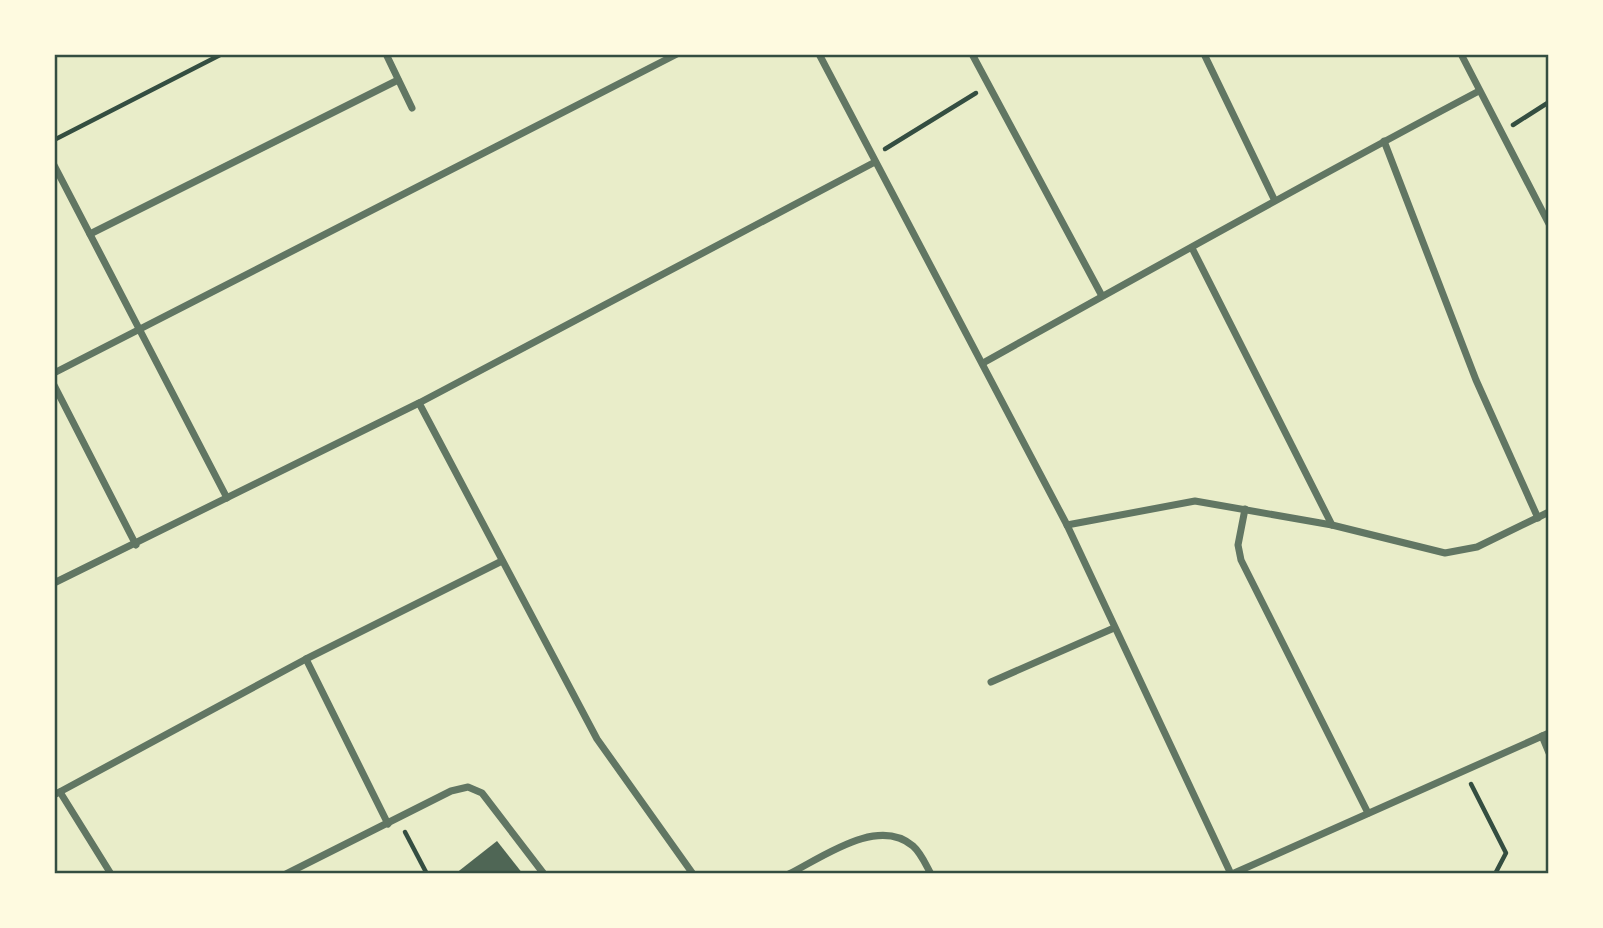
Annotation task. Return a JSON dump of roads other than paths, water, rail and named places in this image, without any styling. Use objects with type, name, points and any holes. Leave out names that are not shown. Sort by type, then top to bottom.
[{"type":"street","points":[[386,54],[412,108]]},
{"type":"street","points":[[54,373],[677,54]]},
{"type":"street","points":[[819,54],[1066,525],[1232,874],[1545,735],[1549,753]]},
{"type":"street","points":[[972,54],[1102,296]]},
{"type":"street","points":[[1204,54],[1274,199]]},
{"type":"street","points":[[1461,54],[1549,224]]},
{"type":"street","points":[[90,234],[398,80]]},
{"type":"street","points":[[983,363],[1192,248],[1274,199],[1479,91]]},
{"type":"street","points":[[1384,141],[1476,380],[1538,518]]},
{"type":"street","points":[[54,583],[136,545],[419,403],[873,160]]},
{"type":"street","points":[[54,165],[226,498]]},
{"type":"street","points":[[1192,248],[1332,525]]},
{"type":"street","points":[[54,386],[136,545]]},
{"type":"street","points":[[419,403],[597,739],[693,874]]},
{"type":"street","points":[[1066,525],[1195,501],[1332,525],[1445,553],[1477,547],[1549,512]]},
{"type":"street","points":[[1245,509],[1238,545],[1241,560],[1368,813]]},
{"type":"street","points":[[111,874],[57,793],[306,659],[502,561]]},
{"type":"street","points":[[990,682],[1114,628]]},
{"type":"street","points":[[306,659],[388,824]]},
{"type":"street","points":[[285,874],[451,791],[468,787],[482,793],[544,874]]},
{"type":"street","points":[[789,874],[876,834],[897,836],[915,847],[931,874]]}]
